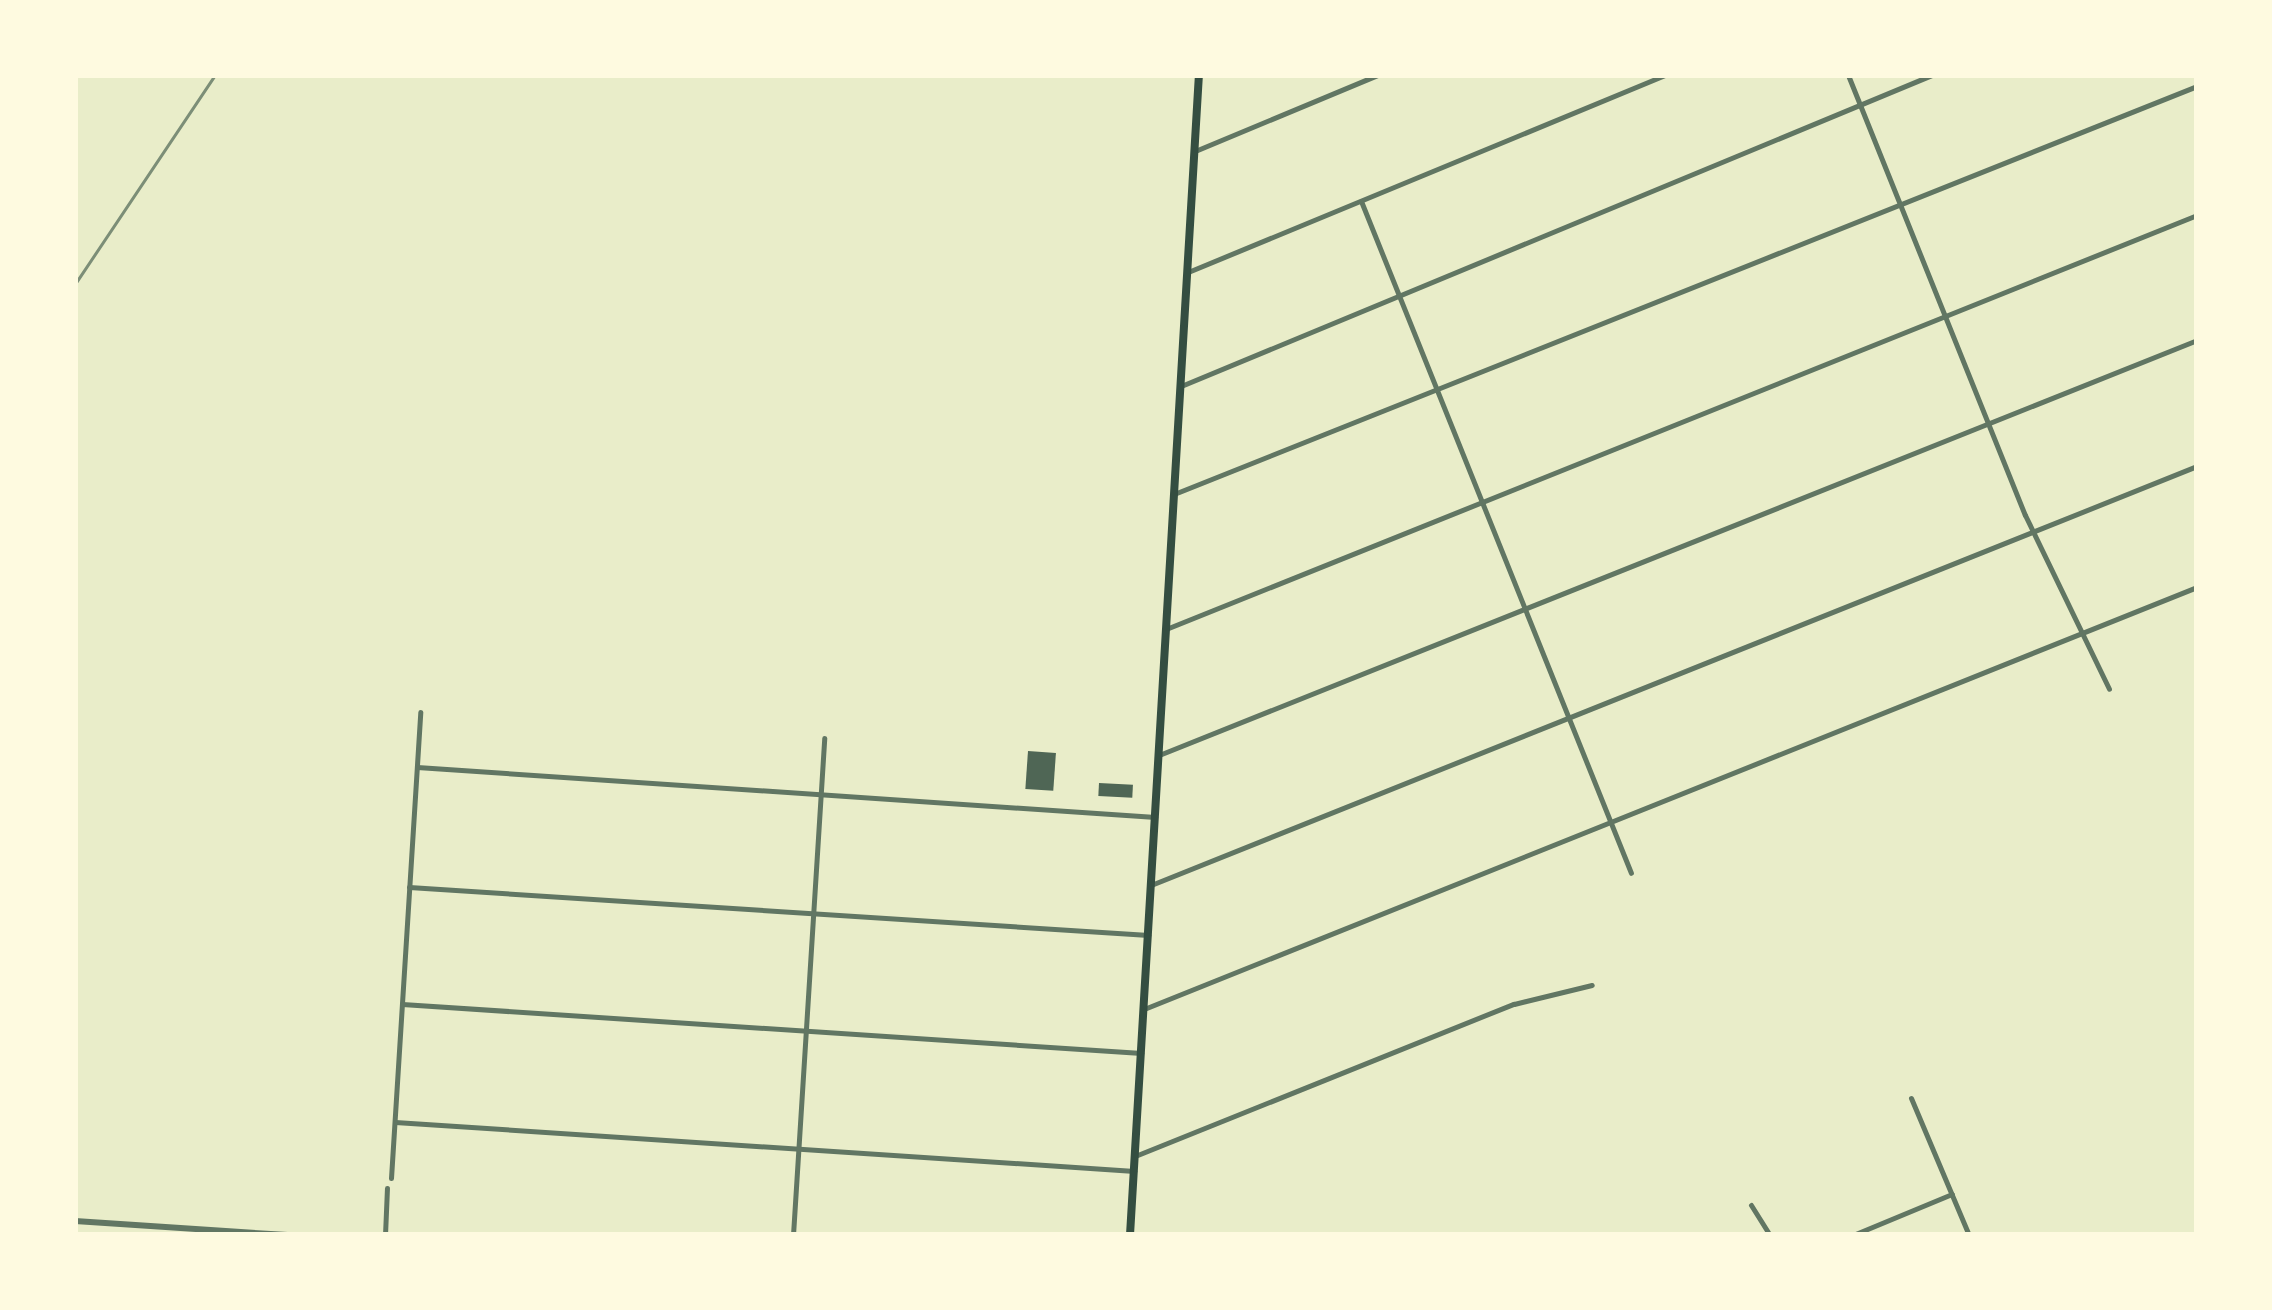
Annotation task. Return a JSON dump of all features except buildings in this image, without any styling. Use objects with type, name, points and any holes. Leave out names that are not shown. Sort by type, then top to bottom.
[{"type":"main road","points":[[1130,1235],[1199,75]]},
{"type":"street","points":[[1194,151],[1378,75]]},
{"type":"street","points":[[1188,272],[1665,75]]},
{"type":"street","points":[[1848,75],[2033,532],[2110,689]]},
{"type":"street","points":[[1181,386],[1932,75]]},
{"type":"street","points":[[1174,494],[2197,86]]},
{"type":"street","points":[[1360,200],[1630,873]]},
{"type":"street","points":[[1166,629],[2197,214]]},
{"type":"street","points":[[1159,756],[2197,340]]},
{"type":"street","points":[[1151,885],[2197,466]]},
{"type":"street","points":[[1144,1009],[2197,587]]},
{"type":"street","points":[[390,1178],[420,712]]},
{"type":"street","points":[[794,1235],[824,738]]},
{"type":"street","points":[[417,767],[1155,817]]},
{"type":"street","points":[[410,887],[1148,935]]},
{"type":"street","points":[[1135,1156],[1514,1004],[1592,985]]},
{"type":"street","points":[[402,1004],[1141,1053]]},
{"type":"street","points":[[1911,1098],[1969,1235]]},
{"type":"street","points":[[395,1122],[1134,1171]]},
{"type":"street","points":[[386,1235],[387,1188]]},
{"type":"street","points":[[1853,1235],[1952,1194]]},
{"type":"street","points":[[1751,1206],[1770,1235]]},
{"type":"street","points":[[75,1222],[288,1235]]},
{"type":"railway","points":[[75,284],[215,75]]}]
